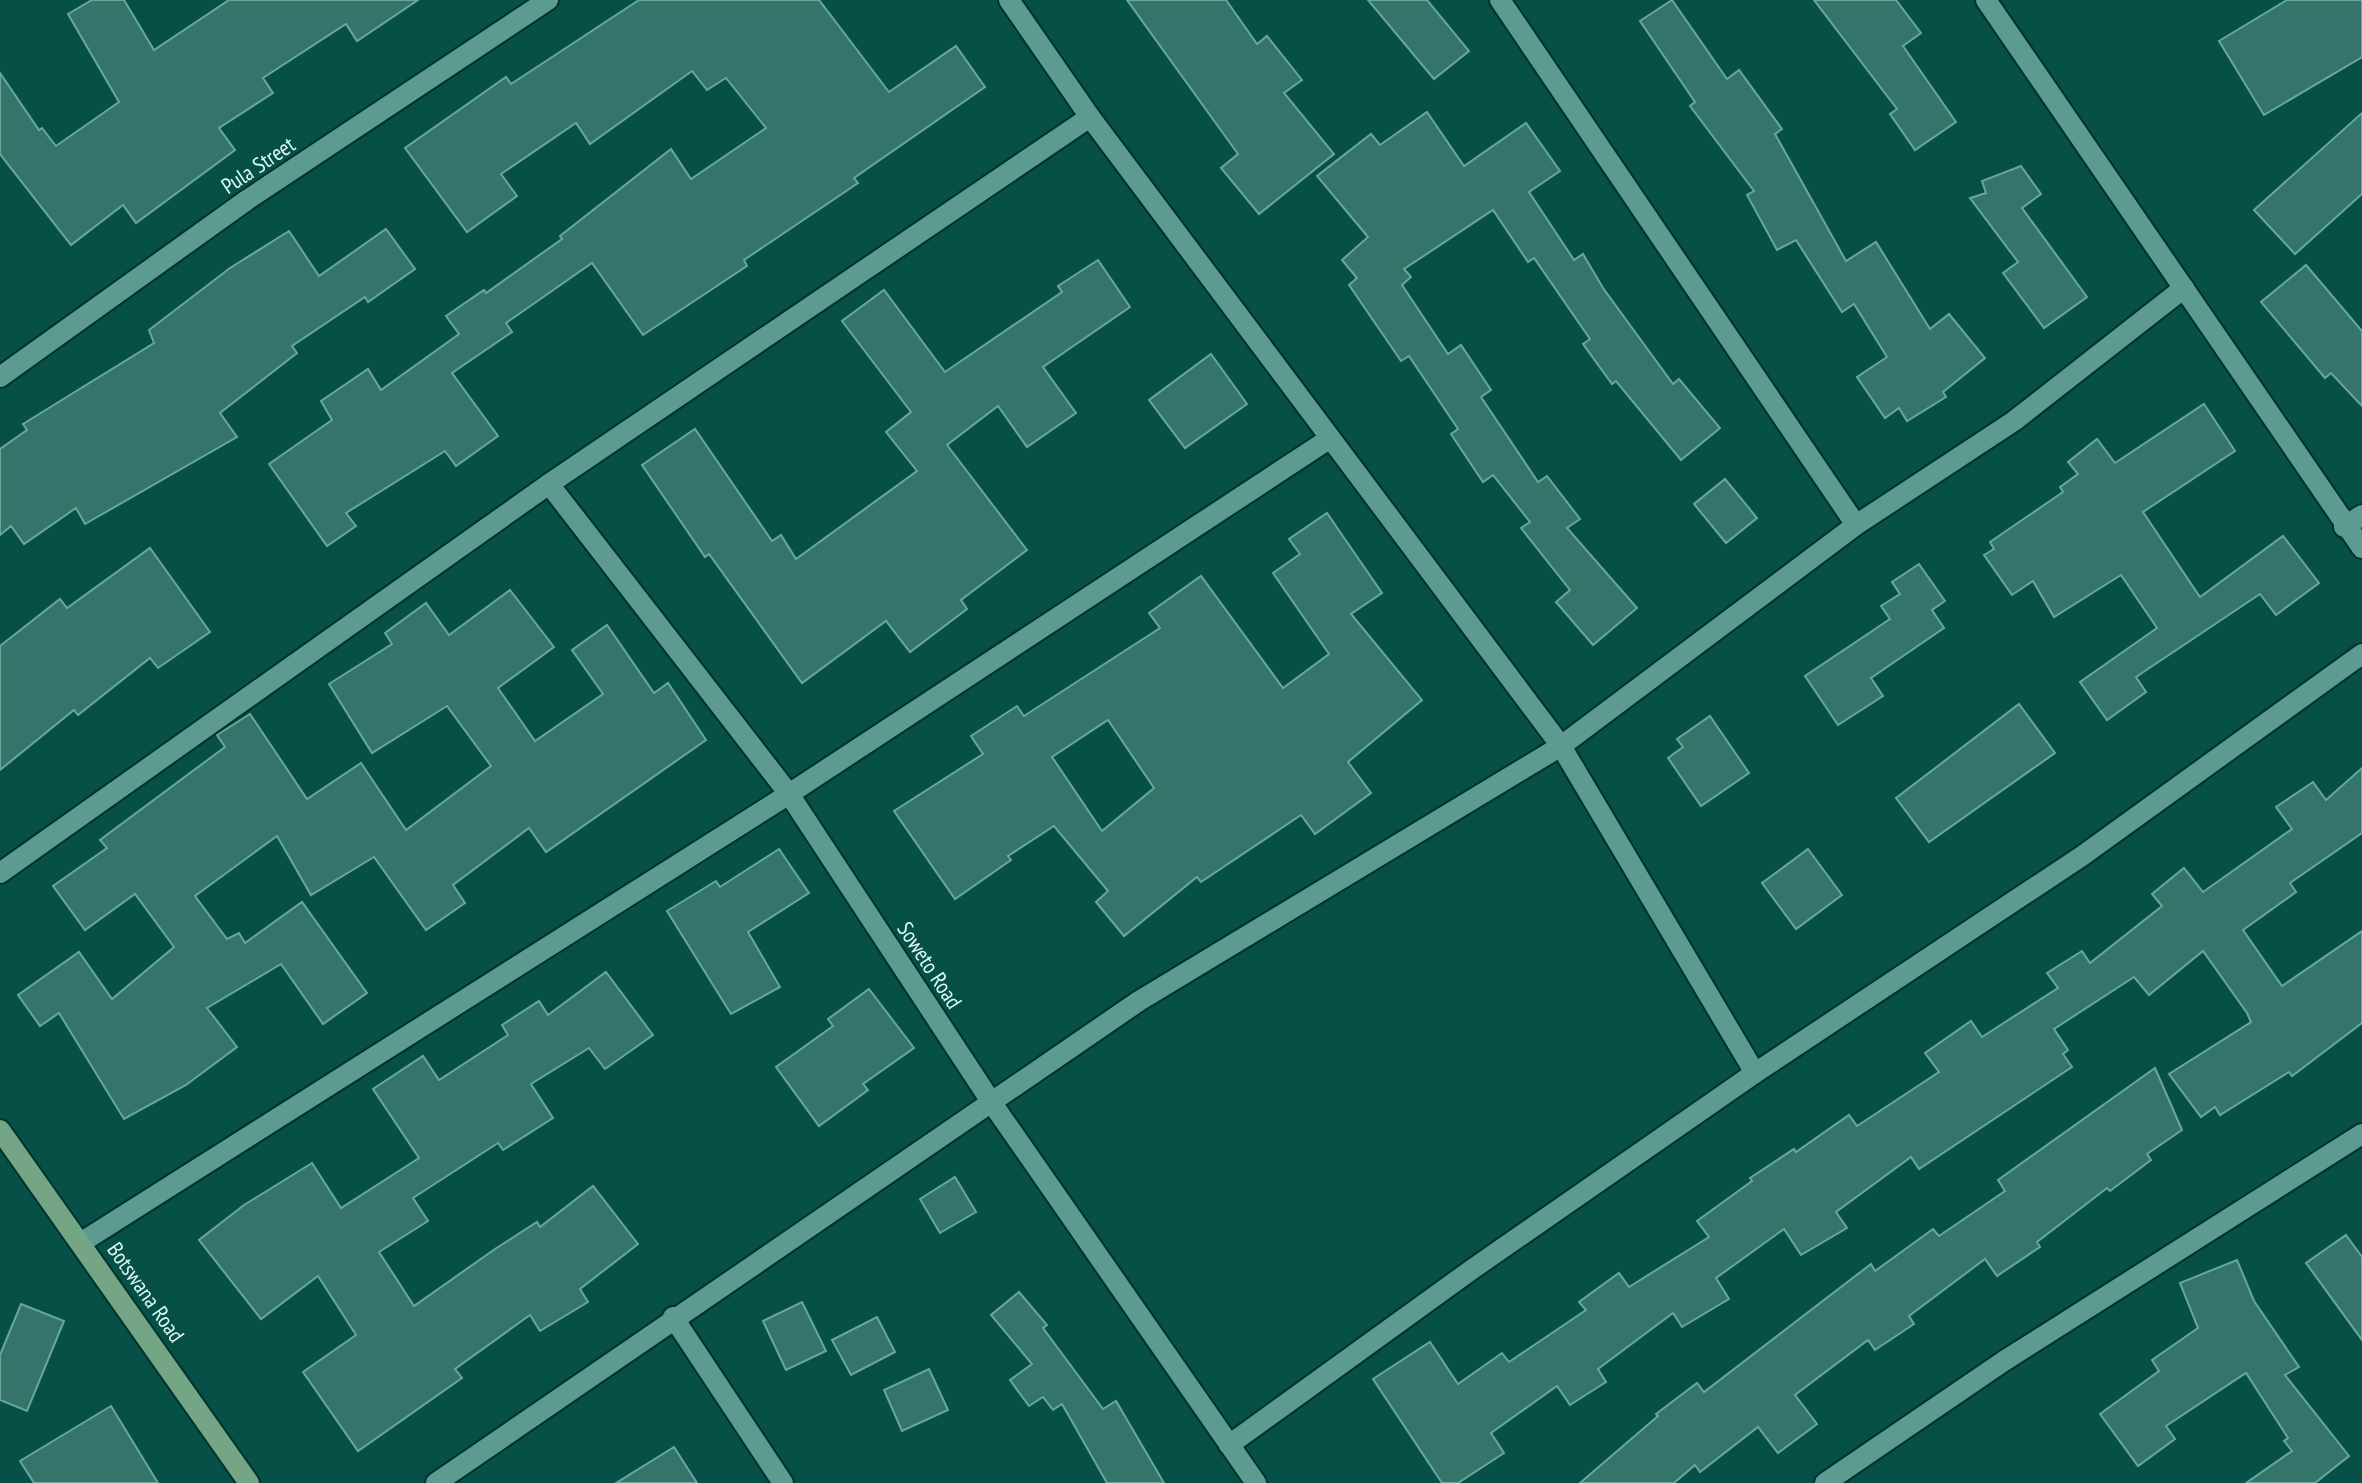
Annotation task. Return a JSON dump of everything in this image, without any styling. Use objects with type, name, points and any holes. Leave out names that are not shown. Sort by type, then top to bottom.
[{"type":"street","name":"Pula Street","points":[[0,377],[247,200],[548,0]]},
{"type":"street","points":[[1009,0],[1090,117],[1561,746],[1755,1073]]},
{"type":"street","points":[[1500,0],[1856,525]]},
{"type":"street","points":[[1986,0],[2344,527],[2362,548]]},
{"type":"street","points":[[0,873],[549,484],[1090,117]]},
{"type":"street","points":[[436,1483],[673,1317],[1139,1001],[1561,746],[1856,525],[2014,421],[2184,288]]},
{"type":"street","points":[[82,1242],[789,794],[1329,439]]},
{"type":"street","name":"Soweto Road","points":[[549,484],[789,794],[992,1103],[1256,1483]]},
{"type":"street","points":[[2344,527],[2362,515]]},
{"type":"street","points":[[1229,1445],[1474,1268],[1755,1073],[2082,856],[2362,654]]},
{"type":"street","name":"Botswana Road","points":[[0,1130],[82,1242],[249,1483]]},
{"type":"street","points":[[1825,1483],[2004,1361],[2362,1134]]},
{"type":"street","points":[[673,1317],[783,1483]]},
{"type":"building","points":[[92,0],[124,0],[154,50],[229,0],[418,0],[357,41],[346,24],[263,78],[273,93],[219,128],[235,150],[136,223],[123,205],[71,245],[0,154],[0,73],[39,130],[42,128],[56,146],[119,102],[68,14]]},
{"type":"building","points":[[639,0],[819,0],[889,92],[956,46],[985,87],[854,178],[858,183],[744,260],[747,266],[643,335],[592,263],[506,323],[512,332],[452,373],[498,436],[456,466],[445,451],[346,513],[356,526],[327,546],[269,464],[332,420],[321,401],[368,369],[381,390],[459,334],[446,316],[484,290],[486,293],[562,239],[560,236],[671,149],[691,179],[766,128],[726,78],[707,90],[692,71],[590,144],[576,123],[501,174],[517,196],[467,232],[405,148],[506,77],[511,84]]},
{"type":"building","points":[[1127,0],[1226,0],[1257,44],[1267,36],[1302,80],[1284,93],[1334,154],[1259,214],[1221,168],[1238,154]]},
{"type":"building","points":[[1368,0],[1427,0],[1469,51],[1434,79]]},
{"type":"building","points":[[1672,0],[1727,79],[1739,70],[1782,129],[1775,134],[1846,261],[1876,242],[1930,329],[1949,314],[1985,358],[1943,392],[1946,397],[1907,421],[1899,408],[1885,418],[1857,377],[1887,357],[1854,304],[1842,312],[1796,240],[1777,250],[1747,195],[1754,191],[1690,106],[1695,102],[1640,21]]},
{"type":"building","points":[[1814,0],[1896,0],[1921,33],[1903,46],[1956,122],[1915,150],[1890,114],[1897,109]]},
{"type":"building","points":[[2287,0],[2362,0],[2362,57],[2264,115],[2219,41]]},
{"type":"building","points":[[1427,112],[1464,166],[1526,123],[1560,171],[1529,192],[1574,260],[1583,254],[1603,288],[1673,384],[1679,379],[1720,428],[1681,460],[1616,381],[1612,384],[1583,344],[1590,339],[1534,258],[1528,262],[1493,210],[1404,269],[1411,277],[1402,285],[1448,354],[1461,345],[1491,390],[1481,397],[1538,482],[1547,476],[1580,519],[1567,528],[1637,608],[1593,645],[1556,602],[1570,590],[1521,528],[1530,522],[1493,475],[1483,482],[1451,434],[1458,429],[1409,356],[1401,361],[1349,285],[1357,278],[1342,260],[1368,237],[1317,176],[1371,134],[1380,145]]},
{"type":"building","points":[[2362,113],[2362,194],[2295,254],[2254,210]]},
{"type":"building","points":[[2021,166],[2041,194],[2022,208],[2087,297],[2044,328],[2003,273],[2018,262],[1970,198],[1986,193],[1982,181]]},
{"type":"building","points":[[386,229],[415,269],[368,302],[365,297],[292,346],[297,353],[220,413],[237,437],[85,524],[76,508],[24,544],[11,526],[0,535],[0,449],[27,430],[23,424],[154,343],[149,330],[230,268],[289,231],[319,276]]},
{"type":"building","points":[[1098,260],[1130,307],[1043,367],[1076,413],[1027,447],[998,406],[947,445],[1027,550],[961,600],[967,609],[910,652],[886,621],[802,683],[709,554],[705,557],[642,465],[695,429],[772,541],[781,535],[796,559],[917,471],[886,432],[911,412],[842,321],[884,290],[945,372],[1062,292],[1058,286]]},
{"type":"building","points":[[2306,265],[2362,331],[2362,406],[2331,373],[2325,378],[2261,302]]},
{"type":"building","points":[[1211,354],[1247,404],[1185,448],[1149,400]]},
{"type":"building","points":[[2204,404],[2235,451],[2143,512],[2200,597],[2283,536],[2319,583],[2276,615],[2260,594],[2136,677],[2146,692],[2107,720],[2080,682],[2157,628],[2121,575],[2054,617],[2033,581],[2012,595],[1984,555],[1994,549],[1990,542],[2063,492],[2060,487],[2078,474],[2068,462],[2097,439],[2115,463]]},
{"type":"building","points":[[1725,479],[1757,518],[1726,543],[1694,504]]},
{"type":"building","points":[[1327,513],[1382,593],[1351,614],[1422,700],[1348,762],[1371,793],[1315,834],[1301,815],[1201,882],[1197,877],[1124,936],[1096,902],[1108,891],[1054,826],[1008,856],[1011,860],[955,899],[894,811],[983,754],[971,736],[1017,706],[1024,716],[1160,628],[1149,613],[1201,576],[1283,688],[1329,654],[1273,573],[1300,554],[1289,539]],"holes":[[[1108,720],[1154,788],[1102,831],[1052,757]]]},
{"type":"building","points":[[150,548],[210,632],[158,668],[150,658],[78,715],[74,710],[0,770],[0,646],[60,599],[67,608]]},
{"type":"building","points":[[1919,564],[1945,601],[1932,610],[1944,628],[1871,678],[1883,696],[1838,725],[1805,676],[1890,619],[1881,606],[1900,594],[1892,582]]},
{"type":"building","points":[[510,590],[554,647],[498,688],[535,741],[603,694],[572,650],[607,625],[654,693],[668,683],[706,740],[546,852],[529,828],[453,885],[465,903],[426,930],[374,857],[311,895],[277,836],[195,896],[227,939],[239,933],[245,943],[302,902],[367,993],[323,1024],[281,964],[207,1008],[237,1047],[186,1085],[124,1119],[59,1013],[40,1026],[18,995],[79,952],[112,999],[174,947],[135,894],[85,930],[53,886],[107,848],[100,840],[225,747],[217,735],[250,714],[307,799],[361,763],[406,830],[491,766],[447,706],[372,753],[329,684],[392,644],[385,633],[426,603],[449,635]]},
{"type":"building","points":[[2019,704],[2055,753],[1929,842],[1896,798]]},
{"type":"building","points":[[1710,716],[1749,773],[1701,806],[1668,758],[1683,747],[1677,739]]},
{"type":"building","points":[[2362,768],[2362,833],[2290,883],[2296,892],[2243,930],[2282,986],[2362,931],[2362,1023],[2292,1076],[2289,1072],[2220,1115],[2215,1107],[2201,1117],[2169,1074],[2251,1022],[2247,1013],[2203,951],[2149,995],[2134,977],[2054,1029],[2068,1050],[2063,1054],[2072,1067],[1919,1169],[1911,1157],[1836,1212],[1847,1228],[1801,1255],[1784,1229],[1716,1278],[1729,1299],[1682,1327],[1673,1313],[1598,1369],[1606,1382],[1570,1405],[1557,1386],[1491,1433],[1504,1453],[1458,1483],[1442,1483],[1373,1379],[1430,1342],[1458,1384],[1502,1353],[1509,1362],[1586,1310],[1579,1302],[1619,1273],[1629,1287],[1709,1237],[1697,1221],[1752,1181],[1750,1178],[1794,1149],[1796,1152],[1849,1115],[1857,1126],[1939,1072],[1925,1053],[1971,1021],[1982,1037],[2058,988],[2047,973],[2082,951],[2090,963],[2162,906],[2152,894],[2184,868],[2203,892],[2292,829],[2276,807],[2313,782],[2326,800]]},
{"type":"building","points":[[779,849],[809,893],[748,932],[780,987],[731,1014],[667,911],[716,881],[720,887]]},
{"type":"building","points":[[1808,849],[1842,895],[1796,929],[1762,883]]},
{"type":"building","points":[[606,972],[653,1035],[605,1069],[589,1048],[531,1084],[553,1118],[503,1150],[498,1143],[413,1198],[428,1221],[379,1252],[414,1306],[537,1222],[540,1227],[593,1186],[638,1244],[580,1289],[588,1302],[540,1331],[530,1315],[455,1369],[462,1378],[358,1451],[303,1372],[356,1335],[318,1276],[261,1319],[199,1240],[244,1205],[312,1163],[341,1208],[419,1158],[373,1089],[423,1056],[439,1080],[508,1035],[502,1025],[539,1001],[548,1015]]},
{"type":"building","points":[[869,989],[914,1048],[863,1084],[868,1090],[819,1126],[776,1067],[833,1026],[828,1019]]},
{"type":"building","points":[[2155,1068],[2182,1130],[2147,1154],[2151,1160],[2110,1191],[2107,1188],[2037,1242],[2040,1247],[1997,1276],[1985,1259],[1909,1316],[1914,1324],[1875,1350],[1868,1340],[1795,1395],[1817,1424],[1778,1453],[1758,1427],[1700,1472],[1695,1465],[1674,1483],[1580,1483],[1658,1416],[1656,1414],[1697,1383],[1704,1392],[1871,1264],[1875,1271],[1933,1229],[1939,1236],[2005,1191],[1998,1180]]},
{"type":"building","points":[[955,1177],[976,1212],[940,1233],[920,1199]]},
{"type":"building","points":[[2346,1235],[2362,1257],[2362,1340],[2306,1263]]},
{"type":"building","points":[[2237,1260],[2254,1301],[2299,1367],[2285,1375],[2349,1456],[2315,1483],[2246,1483],[2292,1451],[2284,1441],[2288,1438],[2246,1373],[2166,1426],[2175,1439],[2138,1466],[2100,1414],[2159,1371],[2152,1360],[2198,1328],[2180,1283]]},
{"type":"building","points":[[1019,1292],[1047,1325],[1043,1328],[1103,1409],[1116,1401],[1164,1483],[1107,1483],[1062,1404],[1053,1410],[1043,1397],[1029,1406],[1010,1380],[1032,1364],[991,1315]]},
{"type":"building","points":[[802,1302],[826,1351],[786,1370],[763,1321]]},
{"type":"building","points":[[21,1304],[64,1321],[27,1411],[0,1400],[0,1355]]},
{"type":"building","points":[[877,1317],[895,1352],[851,1375],[832,1340]]},
{"type":"building","points":[[929,1369],[948,1410],[902,1431],[884,1390]]},
{"type":"building","points":[[111,1406],[158,1483],[34,1483],[20,1461]]},
{"type":"building","points":[[674,1447],[697,1483],[616,1483]]}]
